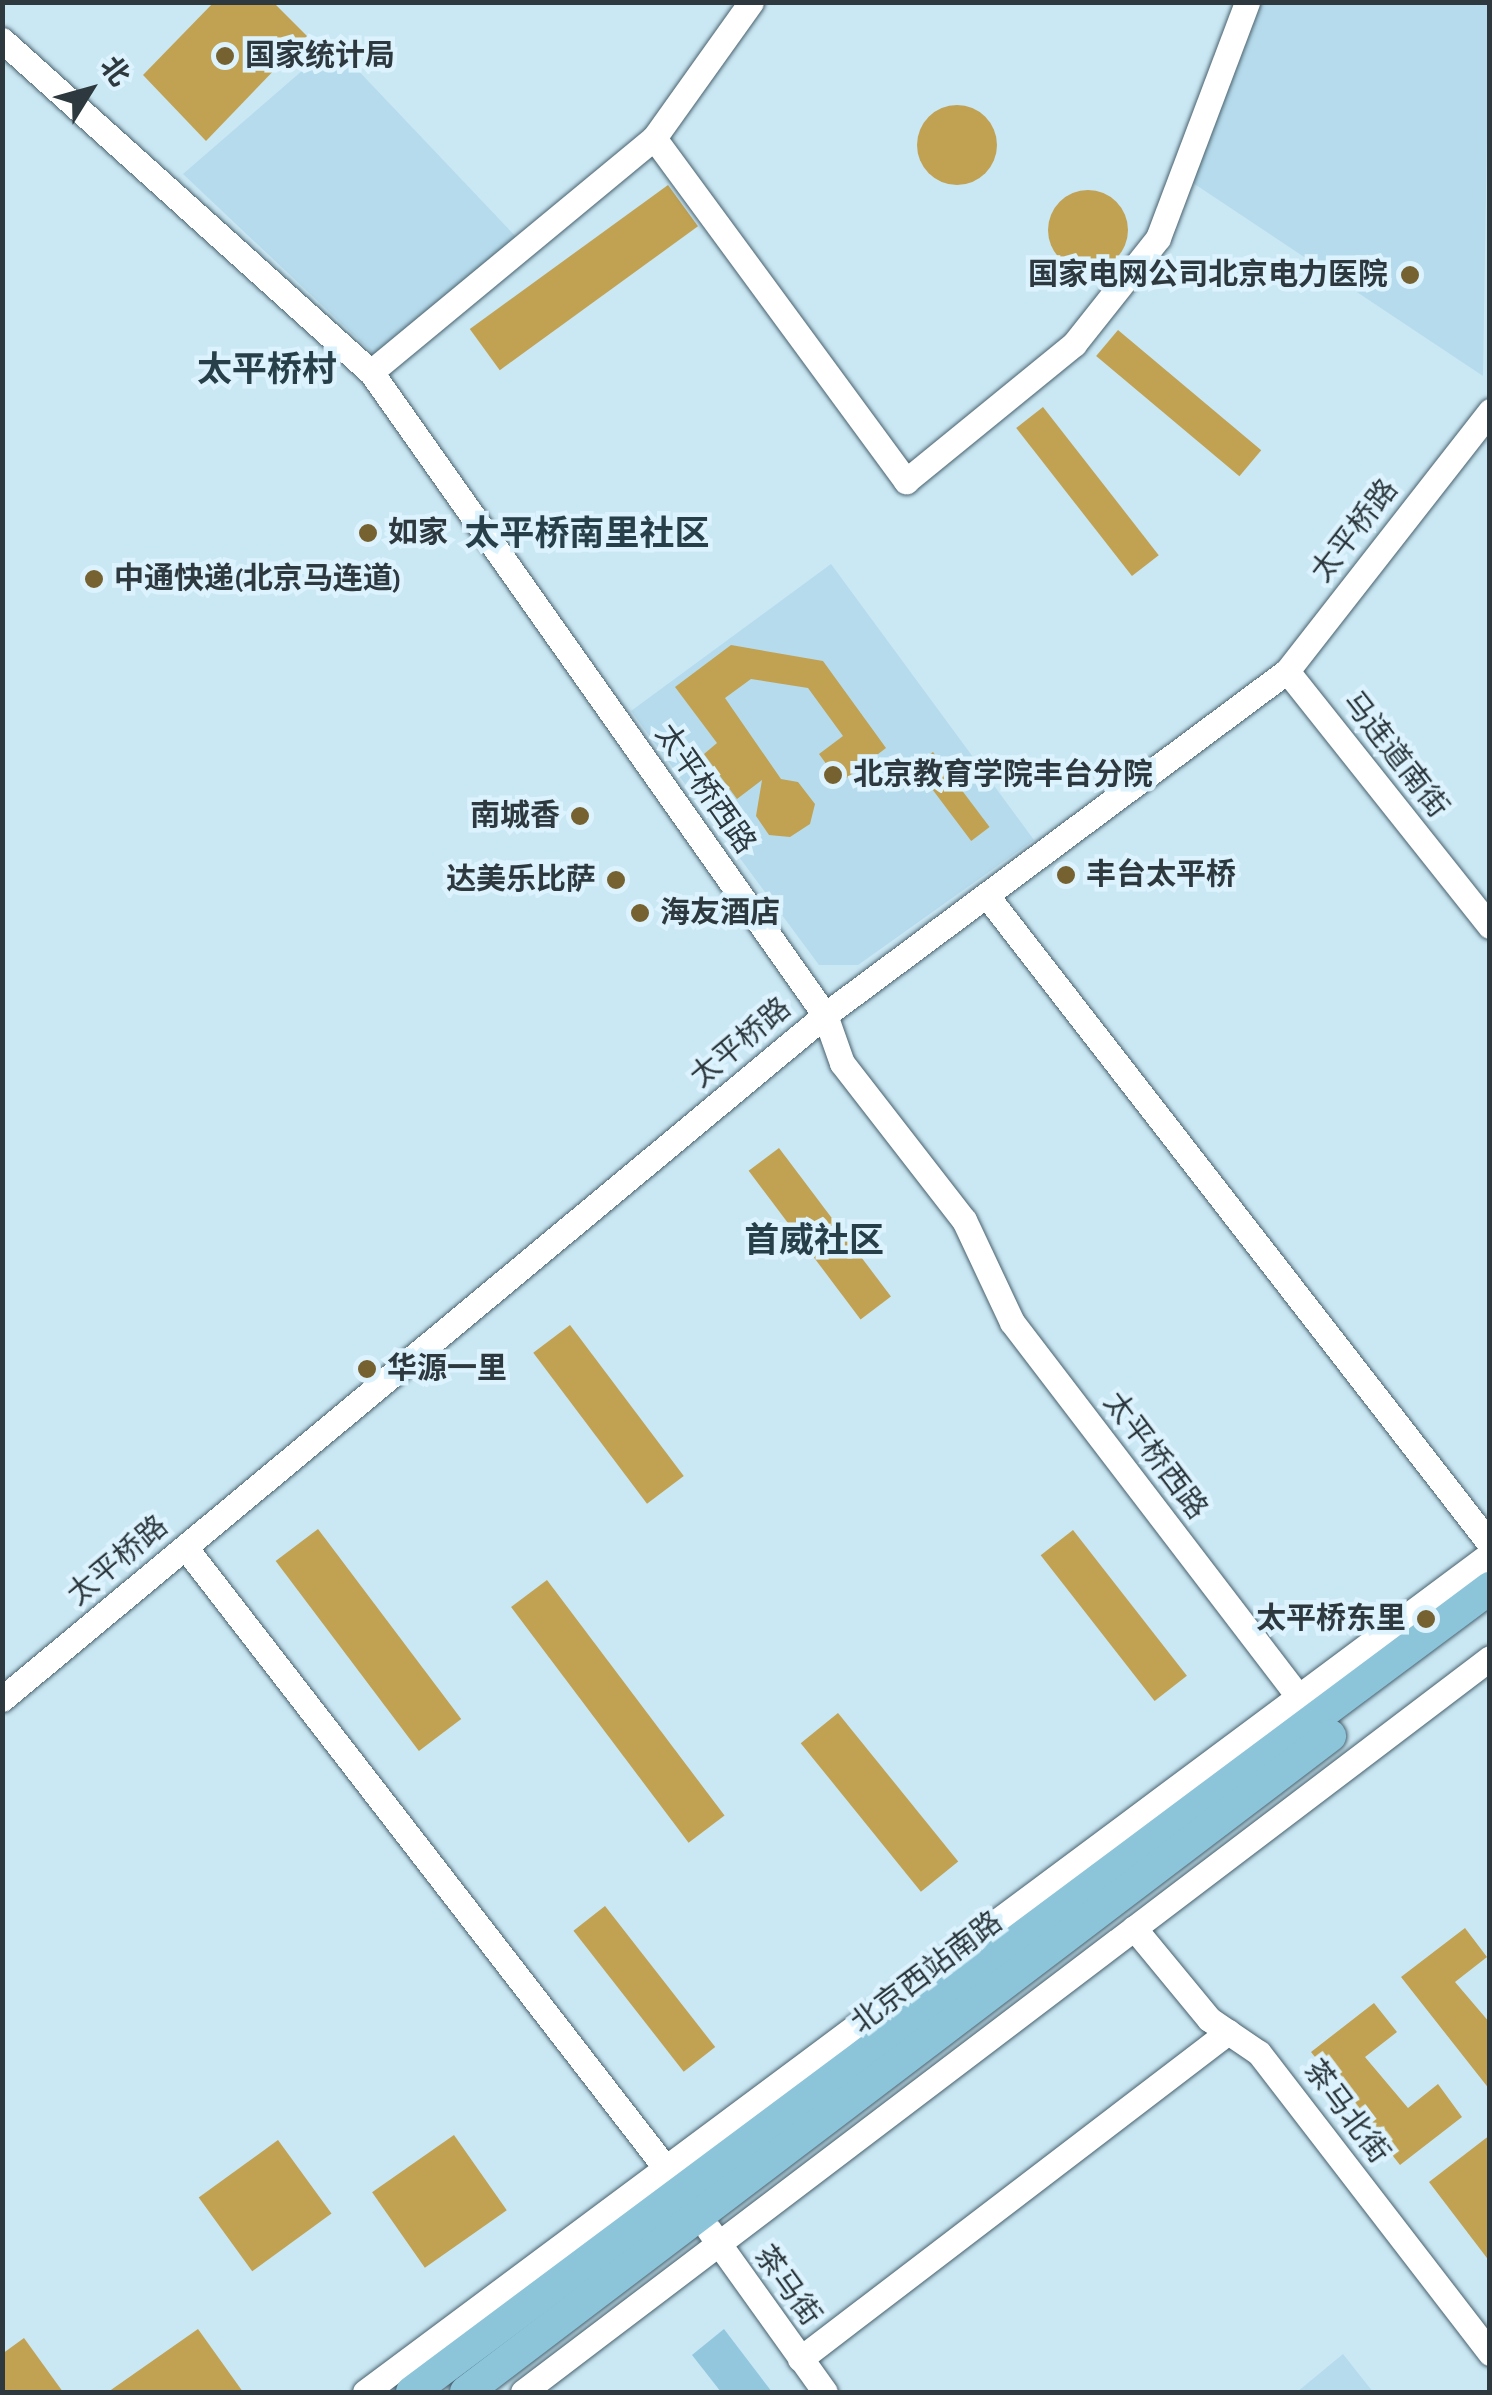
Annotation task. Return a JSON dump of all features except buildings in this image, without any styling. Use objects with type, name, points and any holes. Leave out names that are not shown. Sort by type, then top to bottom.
[{"type":"main road","name":"北京西站南路","points":[[466,2392],[691,2204],[1490,1588]]},
{"type":"main road","name":"北京西站南路","points":[[412,2392],[691,2204],[1490,1615]]},
{"type":"street","points":[[371,372],[654,138],[752,2]]},
{"type":"street","points":[[654,138],[906,481],[1074,344],[1158,238],[1247,2]]},
{"type":"street","name":"太平桥西路","points":[[2,40],[371,372],[825,1015],[842,1063],[964,1220],[1012,1322],[1299,1697]]},
{"type":"street","name":"太平桥路","points":[[2,1700],[825,1015],[1287,671],[1490,412]]},
{"type":"street","name":"马连道南街","points":[[1287,671],[1490,926]]},
{"type":"street","points":[[987,896],[1490,1544]]},
{"type":"street","name":"茶马街","points":[[185,1547],[691,2204],[825,2392]]},
{"type":"street","name":"北京西站南路","points":[[523,2392],[691,2204],[1299,1697],[1490,1554]]},
{"type":"street","name":"北京西站南路","points":[[365,2392],[691,2204],[1134,1928],[1490,1658]]},
{"type":"street","name":"茶马北街","points":[[1134,1928],[1228,2032],[1259,2053],[1490,2353]]},
{"type":"street","points":[[800,2359],[1228,2032]]},
{"type":"shaded area","name":"国家电网公司北京电力医院","points":[[1262,3],[1489,3],[1483,376],[1193,183]]},
{"type":"shaded area","points":[[333,44],[519,240],[378,358],[183,174]]},
{"type":"shaded area","name":"北京教育学院丰台分院","points":[[831,564],[1034,840],[858,965],[819,965],[631,711]]},
{"type":"shaded area","points":[[724,2329],[772,2392],[721,2392],[692,2355]]},
{"type":"shaded area","points":[[1343,2354],[1373,2392],[1297,2392]]},
{"type":"place","name":"国家统计局","points":[[225,56]]},
{"type":"place","name":"国家电网公司北京电力医院","points":[[1410,275]]},
{"type":"place","name":"如家","points":[[368,533]]},
{"type":"place","name":"中通快递(北京马连道)","points":[[94,579]]},
{"type":"place","name":"北京教育学院丰台分院","points":[[833,775]]},
{"type":"place","name":"南城香","points":[[580,816]]},
{"type":"place","name":"丰台太平桥","points":[[1066,875]]},
{"type":"place","name":"达美乐比萨","points":[[616,880]]},
{"type":"place","name":"海友酒店","points":[[640,913]]},
{"type":"place","name":"华源一里","points":[[367,1369]]},
{"type":"place","name":"太平桥东里","points":[[1426,1619]]},
{"type":"district","name":"太平桥村","points":[[267,371]]},
{"type":"district","name":"太平桥南里社区","points":[[587,535]]},
{"type":"district","name":"首威社区","points":[[814,1242]]}]
